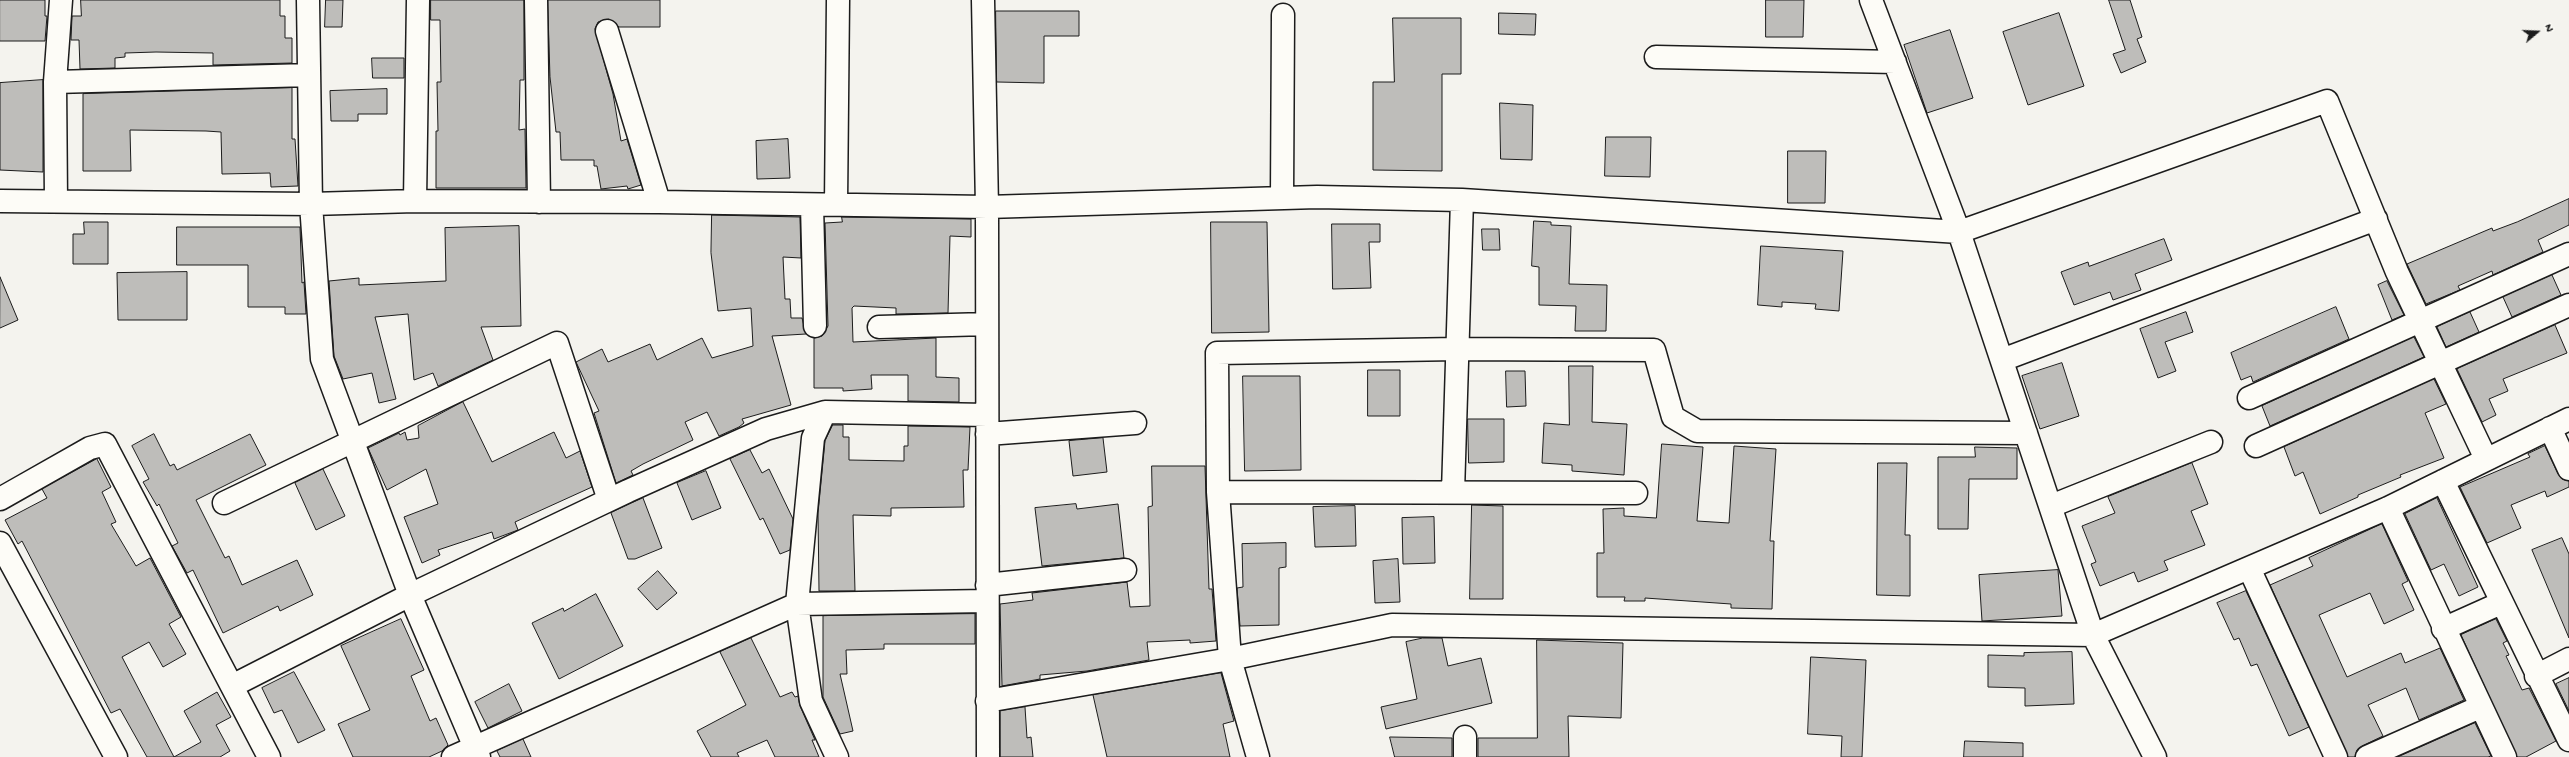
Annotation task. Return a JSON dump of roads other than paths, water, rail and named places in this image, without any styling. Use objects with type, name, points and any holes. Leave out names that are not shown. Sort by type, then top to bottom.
[{"type":"street","points":[[56,201],[55,82],[60,0]]},
{"type":"street","points":[[308,0],[311,204],[322,359],[410,594],[476,752]]},
{"type":"street","points":[[415,201],[418,0]]},
{"type":"street","points":[[536,0],[539,202]]},
{"type":"street","points":[[836,204],[838,0]]},
{"type":"street","points":[[982,0],[987,207],[988,757]]},
{"type":"street","points":[[1871,0],[1959,232],[2093,636],[2155,757]]},
{"type":"street","points":[[1282,198],[1283,15]]},
{"type":"street","points":[[607,31],[659,202]]},
{"type":"street","points":[[1656,57],[1895,62]]},
{"type":"street","points":[[55,82],[309,75]]},
{"type":"street","points":[[0,201],[311,204],[415,201],[659,202],[987,207],[1282,198],[1462,200],[1959,232],[2327,101],[2397,272],[2486,459]]},
{"type":"street","points":[[1453,492],[1462,200]]},
{"type":"street","points":[[812,204],[815,326]]},
{"type":"street","points":[[2002,360],[2376,219]]},
{"type":"street","points":[[2249,398],[2420,319],[2569,254]]},
{"type":"street","points":[[2256,446],[2569,305]]},
{"type":"street","points":[[879,327],[987,324]]},
{"type":"street","points":[[224,503],[557,343],[609,500]]},
{"type":"street","points":[[1258,757],[1230,659],[1218,492],[1217,353],[1457,349],[1654,350],[1673,417],[1697,431],[2026,433]]},
{"type":"street","points":[[825,412],[813,438],[797,604],[811,701],[837,757]]},
{"type":"street","points":[[232,686],[410,594],[609,500],[766,429],[825,412],[987,424],[1135,423]]},
{"type":"street","points":[[987,701],[1230,659],[1392,625],[2093,636],[2388,508],[2569,419]]},
{"type":"street","points":[[2550,428],[2569,470]]},
{"type":"street","points":[[2051,506],[2211,442]]},
{"type":"street","points":[[0,499],[90,448],[105,444],[269,757]]},
{"type":"street","points":[[2443,481],[2536,676],[2569,740]]},
{"type":"street","points":[[1218,492],[1636,493]]},
{"type":"street","points":[[2388,508],[2443,629],[2505,757]]},
{"type":"street","points":[[0,543],[116,757]]},
{"type":"street","points":[[2249,568],[2336,757]]},
{"type":"street","points":[[453,757],[476,752],[797,604],[987,593],[1125,570]]},
{"type":"street","points":[[2443,629],[2501,603]]},
{"type":"street","points":[[2536,676],[2569,659]]},
{"type":"street","points":[[2367,757],[2410,748],[2480,707]]}]
